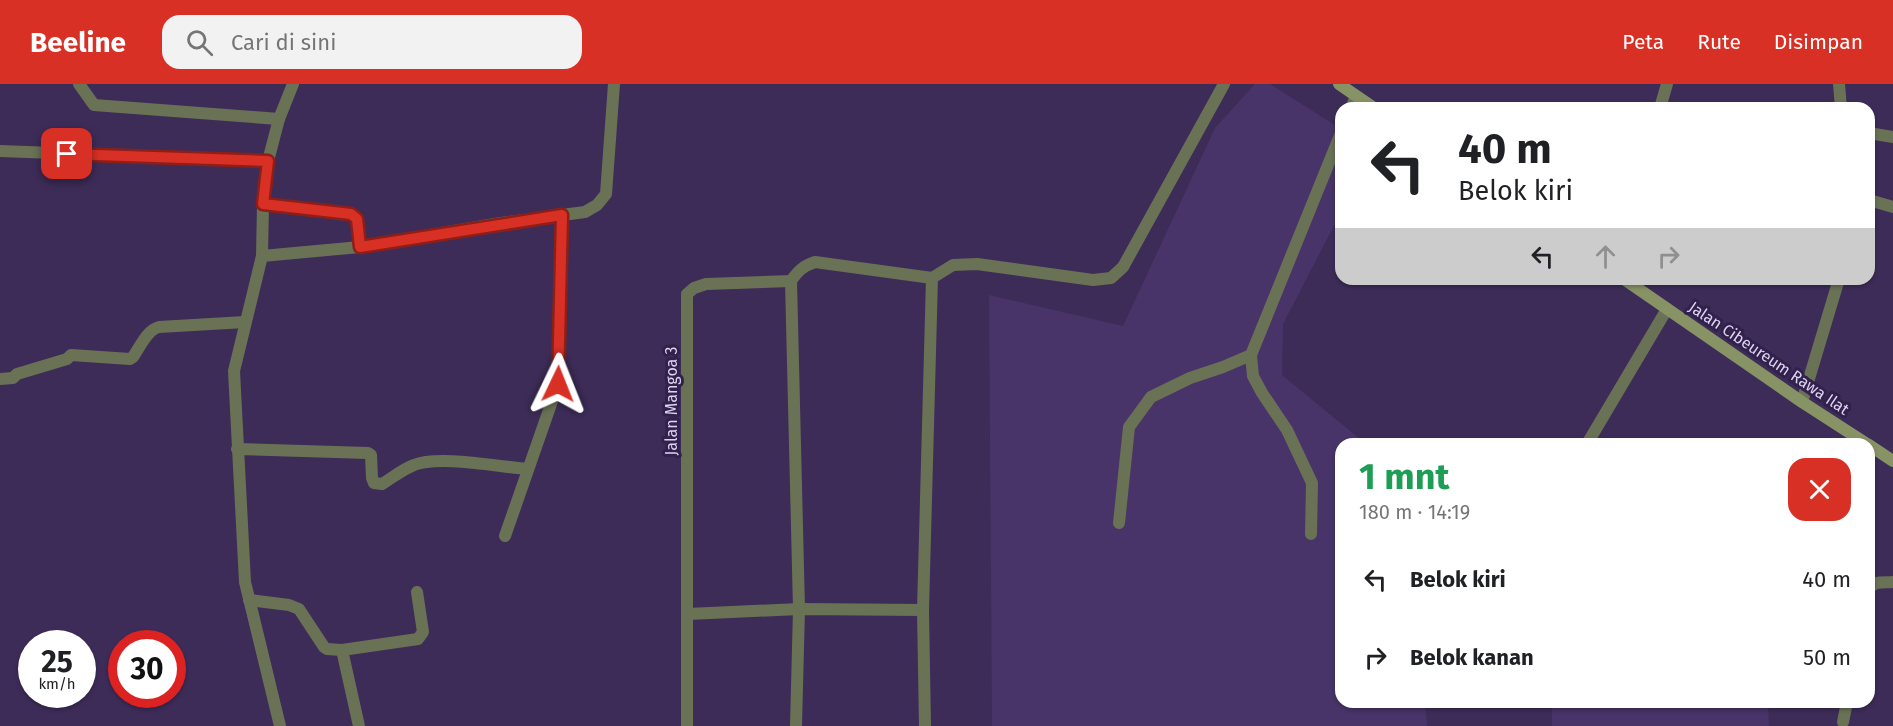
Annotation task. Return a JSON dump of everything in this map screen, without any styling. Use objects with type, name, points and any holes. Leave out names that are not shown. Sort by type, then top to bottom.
[{"type":"street","points":[[79,84],[94,105],[279,119]]},
{"type":"street","points":[[280,726],[245,582],[234,371],[262,256],[263,204],[268,161],[279,119],[293,84]]},
{"type":"street","points":[[262,256],[360,247],[585,212],[597,205],[606,194],[614,84]]},
{"type":"street","points":[[796,726],[799,609],[791,281],[806,265],[815,262],[932,278],[953,265],[977,264],[1093,280],[1111,278],[1123,267],[1224,84]]},
{"type":"street","points":[[1339,84],[1365,102]]},
{"type":"street","points":[[1662,102],[1666,84]]},
{"type":"street","points":[[1839,84],[1840,102]]},
{"type":"street","points":[[1354,102],[1356,96]]},
{"type":"street","points":[[1875,134],[1893,137]]},
{"type":"street","points":[[1311,534],[1312,483],[1287,430],[1253,376],[1251,355],[1335,149]]},
{"type":"street","points":[[0,151],[268,161]]},
{"type":"street","points":[[1875,202],[1893,207]]},
{"type":"street","points":[[263,204],[351,214],[357,219],[360,247]]},
{"type":"street","points":[[505,536],[558,384],[562,215]]},
{"type":"street","points":[[925,726],[923,610],[932,278]]},
{"type":"street","name":"Jalan Mangoa 3","points":[[688,614],[687,294],[694,288],[705,284],[791,281]]},
{"type":"street","name":"Jalan Cibeureum Rawa Ilat","points":[[1633,285],[1857,438]]},
{"type":"street","points":[[1802,402],[1837,285]]},
{"type":"street","points":[[1591,438],[1667,309]]},
{"type":"street","points":[[0,379],[13,378],[17,374],[67,359],[71,355],[130,360],[154,328],[245,322]]},
{"type":"street","points":[[1119,523],[1129,427],[1151,397],[1190,378],[1251,355]]},
{"type":"street","points":[[237,449],[368,453],[371,455],[374,483],[382,484],[414,465],[428,462],[443,461],[528,470]]},
{"type":"street","name":"Jalan Cibeureum Rawa Ilat","points":[[1875,449],[1893,461]]},
{"type":"street","points":[[1875,584],[1893,582]]},
{"type":"street","points":[[249,600],[289,605],[299,609],[324,647],[342,650],[418,639],[423,632],[417,592]]},
{"type":"street","points":[[687,726],[688,614],[799,609],[923,610]]},
{"type":"street","points":[[342,650],[359,726]]},
{"type":"street","points":[[1843,723],[1846,708]]},
{"type":"shaded area","points":[[1255,84],[1270,84],[1335,125],[1335,224],[1283,324],[1282,375],[1359,438],[1335,438],[1335,708],[1426,708],[1427,726],[992,726],[989,295],[1123,326],[1215,128]]},
{"type":"shaded area","points":[[1552,708],[1768,708],[1769,726],[1552,726]]},
{"type":"route","points":[[67,154],[268,161],[263,204],[351,214],[357,219],[360,247],[562,215],[558,384]]}]
